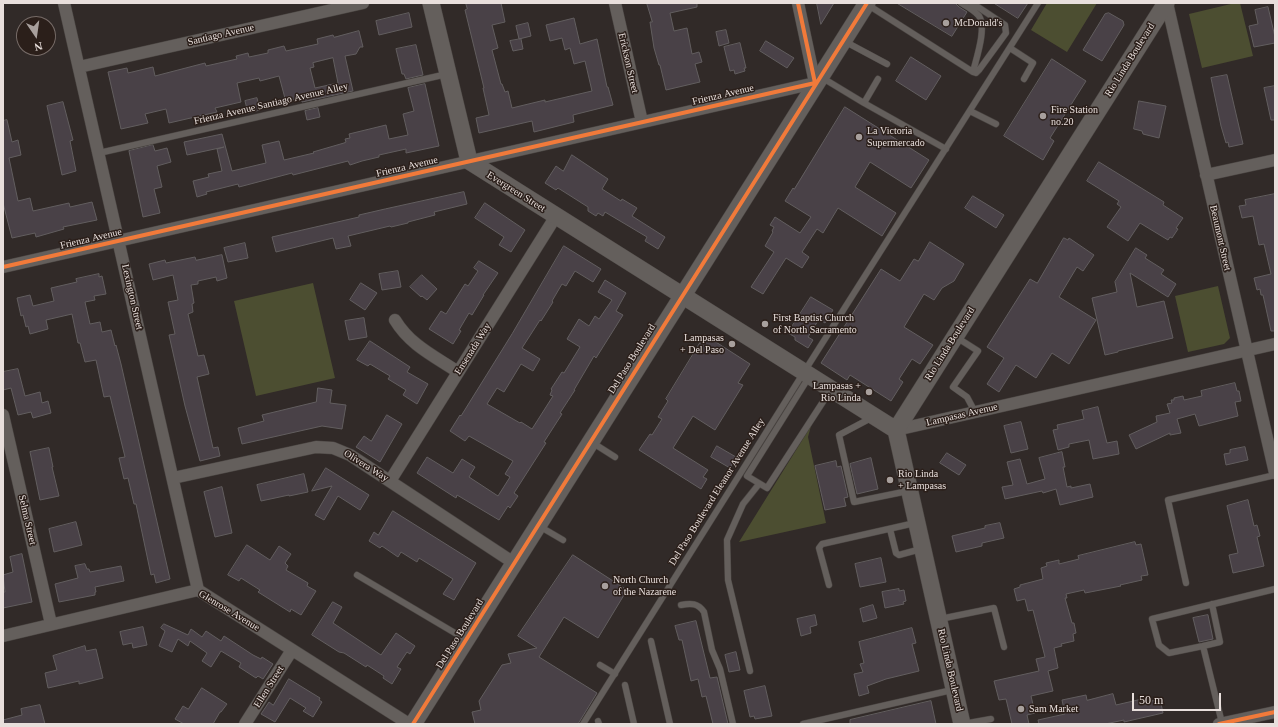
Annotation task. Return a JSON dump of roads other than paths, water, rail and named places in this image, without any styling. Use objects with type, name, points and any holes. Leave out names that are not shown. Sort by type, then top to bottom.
[{"type":"main road","points":[[431,3],[469,161]]},
{"type":"main road","name":"Del Paso Boulevard","points":[[413,724],[866,3]]},
{"type":"main road","name":"Rio Linda Boulevard","points":[[962,724],[896,430],[1166,3]]},
{"type":"main road","name":"Evergreen Street","points":[[469,161],[682,296]]},
{"type":"main road","points":[[682,296],[896,430]]},
{"type":"street","name":"Lexington Street","points":[[64,3],[174,478],[198,590]]},
{"type":"street","name":"Santiago Avenue","points":[[79,67],[363,3]]},
{"type":"street","name":"Erickson Street","points":[[615,3],[642,122]]},
{"type":"street","points":[[798,3],[817,80]]},
{"type":"street","name":"Beaumont Street","points":[[1166,3],[1275,474]]},
{"type":"street","name":"Frienza Avenue","points":[[3,267],[642,122],[817,80]]},
{"type":"street","points":[[1206,176],[1275,160]]},
{"type":"street","name":"Ensenada Way","points":[[390,481],[556,216]]},
{"type":"street","points":[[395,320],[410,340],[417,346],[458,372]]},
{"type":"street","name":"Lampasas Avenue","points":[[896,430],[1275,344]]},
{"type":"street","name":"Selma Street","points":[[3,415],[51,624]]},
{"type":"street","name":"Olivera Way","points":[[174,478],[316,447],[325,446],[338,449],[350,455],[514,563]]},
{"type":"street","name":"Glenrose Avenue","points":[[3,636],[198,590],[409,724]]},
{"type":"street","name":"Ellen Street","points":[[245,724],[292,650]]},
{"type":"street","points":[[1221,724],[1275,712]]},
{"type":"lane","points":[[866,3],[976,73],[1006,33],[1006,29],[1005,25],[972,3]]},
{"type":"lane","points":[[961,3],[972,9],[980,18],[982,28],[973,72]]},
{"type":"lane","points":[[831,390],[767,488],[747,476],[807,374],[1038,3]]},
{"type":"lane","points":[[843,40],[887,64]]},
{"type":"lane","points":[[1010,48],[1033,63],[1024,79]]},
{"type":"lane","name":"Frienza Avenue Santiago Avenue Alley","points":[[99,153],[447,74]]},
{"type":"lane","points":[[864,103],[878,79]]},
{"type":"lane","points":[[817,80],[864,103],[946,149]]},
{"type":"lane","points":[[970,111],[996,124]]},
{"type":"lane","points":[[955,336],[978,351],[953,387],[968,397],[975,412]]},
{"type":"lane","name":"Del Paso Boulevard Eleanor Avenue Alley","points":[[584,724],[807,374]]},
{"type":"lane","points":[[874,417],[839,435],[854,502],[909,491]]},
{"type":"lane","points":[[590,441],[615,457]]},
{"type":"lane","points":[[1186,583],[1168,500],[1275,474]]},
{"type":"lane","points":[[750,671],[728,580],[727,540],[743,504],[759,484]]},
{"type":"lane","points":[[829,585],[819,548],[822,544],[916,522]]},
{"type":"lane","points":[[538,526],[563,540]]},
{"type":"lane","points":[[890,529],[896,553],[899,554],[922,549]]},
{"type":"lane","points":[[357,575],[466,640]]},
{"type":"lane","points":[[1212,604],[1220,642],[1169,653],[1159,645],[1152,618],[1275,589]]},
{"type":"lane","points":[[681,605],[691,603],[700,606],[704,612],[712,650],[720,670],[733,724]]},
{"type":"lane","points":[[938,619],[994,608],[1004,647]]},
{"type":"lane","points":[[651,641],[670,724]]},
{"type":"lane","points":[[1203,646],[1221,724]]},
{"type":"lane","points":[[600,664],[615,674]]},
{"type":"lane","points":[[625,685],[634,724]]},
{"type":"lane","points":[[803,724],[954,689]]},
{"type":"lane","points":[[962,724],[991,719]]},
{"type":"place","name":"McDonald's","points":[[946,23]]},
{"type":"place","name":"Fire Station no.20","points":[[1043,116]]},
{"type":"place","name":"La Victoria Supermercado","points":[[859,137]]},
{"type":"place","name":"First Baptist Church of North Sacramento","points":[[765,324]]},
{"type":"place","name":"Lampasas + Del Paso","points":[[732,344]]},
{"type":"place","name":"Lampasas + Rio Linda","points":[[869,392]]},
{"type":"place","name":"Rio Linda + Lampasas","points":[[890,480]]},
{"type":"place","name":"North Church of the Nazarene","points":[[605,586]]},
{"type":"place","name":"Sam Market","points":[[1021,709]]}]
